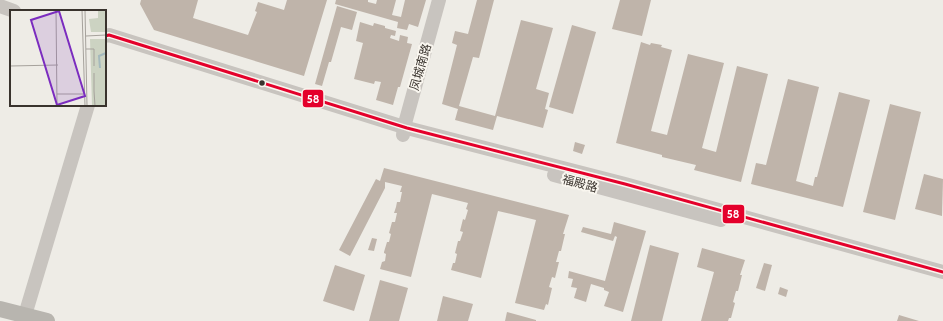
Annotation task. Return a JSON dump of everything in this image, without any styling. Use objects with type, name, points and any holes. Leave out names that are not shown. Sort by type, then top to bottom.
[{"type":"main road","points":[[0,309],[47,321]]},
{"type":"street","name":"凤城南路","points":[[403,131],[439,0]]},
{"type":"street","points":[[0,6],[11,10]]},
{"type":"street","name":"福殿路","points":[[106,41],[403,131],[943,279]]},
{"type":"street","points":[[25,315],[88,106]]},
{"type":"street","name":"福殿路","points":[[403,131],[632,186],[943,272]]},
{"type":"building","points":[[141,0],[198,0],[193,18],[248,35],[257,12],[255,11],[258,2],[284,10],[287,0],[327,0],[304,76],[154,30],[140,4]]},
{"type":"building","points":[[336,0],[368,0],[368,2],[376,4],[377,0],[396,0],[392,15],[401,17],[405,0],[426,0],[418,27],[409,24],[407,30],[397,28],[398,22],[335,4]]},
{"type":"building","points":[[477,0],[494,0],[479,58],[473,57],[459,106],[495,116],[521,20],[553,28],[536,89],[549,93],[545,109],[548,110],[543,128],[497,116],[493,130],[455,120],[458,109],[442,104],[457,45],[452,43],[455,31],[468,34]]},
{"type":"building","points":[[620,0],[651,0],[642,36],[612,29]]},
{"type":"building","points":[[337,6],[357,12],[352,30],[341,27],[331,62],[329,62],[322,86],[315,84]]},
{"type":"building","points":[[360,22],[373,26],[374,23],[385,26],[385,28],[396,31],[395,36],[391,35],[390,38],[399,41],[400,35],[408,37],[407,43],[412,44],[400,87],[398,87],[393,105],[376,100],[381,82],[375,81],[374,84],[354,79],[363,43],[356,41]]},
{"type":"building","points":[[572,25],[596,32],[573,114],[549,107]]},
{"type":"building","points":[[641,42],[650,45],[651,43],[662,45],[661,47],[672,50],[651,131],[667,135],[688,54],[724,63],[702,148],[716,152],[737,66],[768,74],[741,182],[694,170],[696,165],[662,157],[662,155],[616,143]]},
{"type":"building","points":[[788,79],[819,87],[796,181],[813,186],[815,177],[817,177],[839,92],[870,100],[843,207],[751,184],[756,163],[766,165]]},
{"type":"building","points":[[890,104],[921,112],[895,220],[863,212]]},
{"type":"building","points":[[575,142],[585,145],[582,154],[573,151]]},
{"type":"building","points":[[384,168],[569,215],[563,234],[565,234],[561,251],[559,251],[556,262],[559,262],[555,278],[552,277],[549,287],[552,288],[548,305],[546,304],[544,310],[515,303],[536,220],[498,211],[481,278],[451,270],[453,263],[455,263],[457,254],[455,253],[458,241],[460,241],[463,232],[460,231],[463,219],[465,220],[468,210],[466,209],[468,203],[432,194],[411,277],[380,269],[382,262],[385,261],[386,254],[384,252],[387,242],[389,242],[391,234],[389,233],[392,222],[395,222],[397,213],[394,213],[397,202],[400,202],[402,192],[400,192],[402,186],[385,182],[385,188],[350,256],[339,250],[376,179],[380,181]]},
{"type":"building","points":[[924,174],[943,179],[942,216],[915,209]]},
{"type":"building","points":[[614,222],[646,231],[623,312],[604,306],[609,292],[604,290],[604,288],[591,284],[586,302],[574,298],[577,288],[571,287],[573,279],[568,278],[569,271],[605,281],[617,237],[615,236],[613,241],[581,232],[583,227],[611,234]]},
{"type":"building","points":[[372,238],[377,239],[374,251],[368,250]]},
{"type":"building","points":[[650,245],[679,253],[662,321],[631,321]]},
{"type":"building","points":[[702,248],[745,260],[740,275],[742,275],[738,291],[736,291],[733,302],[735,303],[731,318],[729,318],[728,321],[701,321],[714,272],[697,267]]},
{"type":"building","points":[[764,263],[772,265],[765,291],[756,288]]},
{"type":"building","points":[[335,265],[365,275],[354,311],[323,301]]},
{"type":"building","points":[[380,280],[408,288],[399,321],[369,321]]},
{"type":"building","points":[[780,287],[788,290],[786,297],[778,294]]},
{"type":"building","points":[[443,296],[473,304],[468,321],[437,321]]},
{"type":"building","points":[[507,312],[536,320],[536,321],[505,321]]},
{"type":"building","points":[[899,315],[919,321],[897,321]]},
{"type":"transit line","name":"58","points":[[106,36],[109,35],[407,128],[625,184],[943,272]]}]
